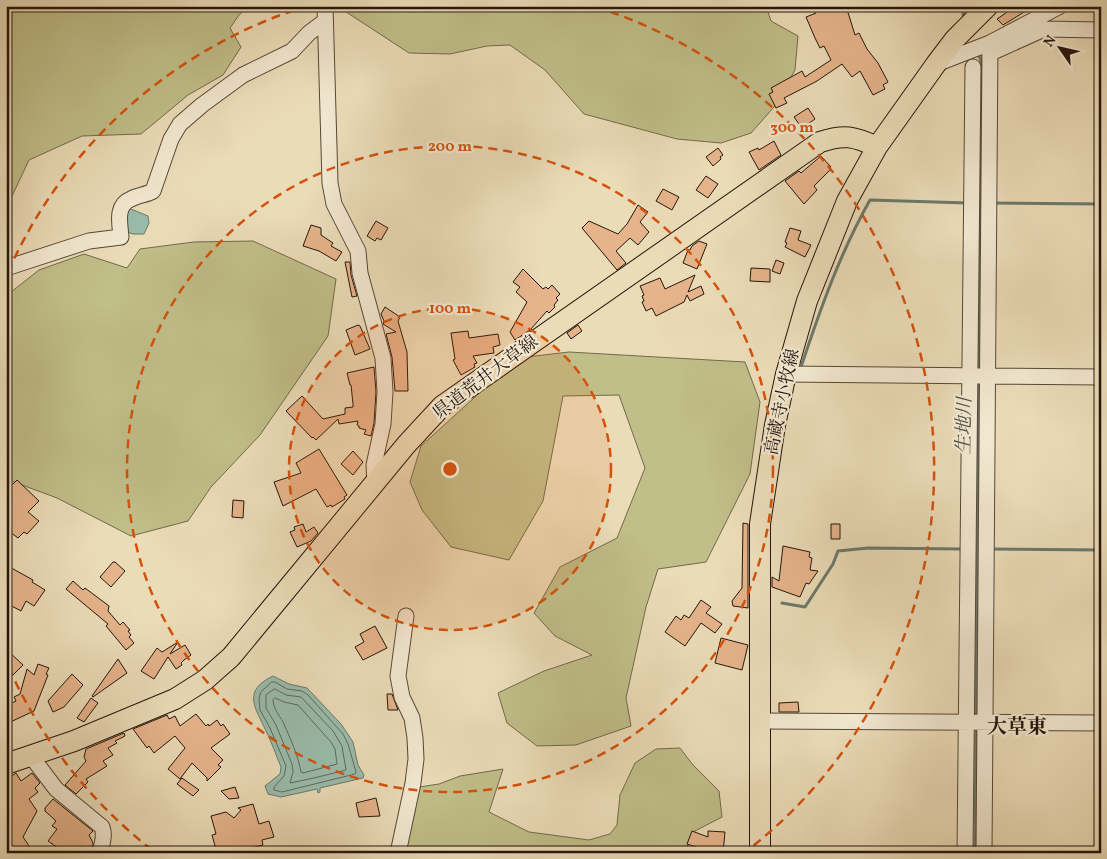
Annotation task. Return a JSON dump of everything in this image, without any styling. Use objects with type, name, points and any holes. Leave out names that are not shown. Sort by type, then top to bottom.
[{"type":"main road","name":"高蔵寺小牧線","points":[[760,853],[760,524],[775,425],[786,374],[807,301],[847,200],[877,147],[936,64],[955,39],[988,6]]},
{"type":"main road","name":"県道荒井大草線","points":[[6,764],[74,741],[175,699],[205,680],[231,657],[406,445],[442,406],[820,142],[837,136],[857,138],[877,147]]},
{"type":"main road","name":"県道荒井大草線","points":[[6,752],[74,741]]},
{"type":"street","points":[[990,48],[1060,6]]},
{"type":"street","points":[[6,268],[89,241],[121,238],[120,211],[122,205],[130,199],[153,192],[171,139],[180,124],[243,75],[292,51],[325,14]]},
{"type":"street","points":[[325,14],[330,183],[334,204],[358,251],[360,273],[383,358],[385,392],[383,424],[374,465],[375,483]]},
{"type":"street","points":[[936,64],[1044,29],[1101,30]]},
{"type":"street","points":[[984,853],[990,48]]},
{"type":"street","points":[[964,853],[971,104],[973,67]]},
{"type":"street","points":[[971,104],[989,105]]},
{"type":"street","points":[[786,374],[1101,377]]},
{"type":"street","points":[[398,853],[413,783],[416,758],[416,738],[412,718],[402,697],[398,676],[406,616]]},
{"type":"street","points":[[761,721],[1101,723]]},
{"type":"street","points":[[31,756],[56,789],[102,826],[105,835],[101,853]]},
{"type":"shaded area","points":[[6,6],[249,6],[239,15],[230,28],[241,47],[223,75],[188,95],[141,134],[82,136],[29,160],[6,209]]},
{"type":"shaded area","points":[[337,6],[766,6],[771,21],[798,36],[795,70],[774,107],[751,133],[721,143],[677,139],[584,114],[545,70],[510,45],[487,46],[450,54],[409,53]]},
{"type":"shaded area","points":[[253,241],[336,279],[328,336],[260,435],[211,487],[188,521],[131,536],[57,498],[6,479],[6,296],[39,270],[84,254],[127,268],[140,249],[194,242]]},
{"type":"shaded area","points":[[569,352],[745,362],[760,402],[750,474],[706,562],[658,569],[646,607],[626,698],[631,726],[576,745],[537,746],[507,723],[498,693],[544,671],[592,655],[555,636],[534,613],[560,567],[617,538],[645,468],[619,395],[563,396],[543,501],[509,560],[451,547],[422,510],[410,482],[421,446],[518,358]]},
{"type":"shaded area","points":[[680,748],[693,765],[719,791],[722,817],[693,832],[685,853],[405,853],[419,787],[439,784],[460,776],[503,769],[489,812],[529,832],[589,840],[610,834],[617,825],[620,795],[635,763],[656,749]]},
{"type":"water","points":[[126,207],[148,216],[149,223],[144,234],[127,232]]},
{"type":"water","points":[[273,676],[289,684],[307,688],[341,724],[353,742],[358,765],[364,775],[363,778],[320,788],[318,793],[317,789],[281,797],[268,794],[265,786],[280,774],[281,767],[255,708],[254,694],[263,682]]},
{"type":"building","points":[[825,6],[836,6],[838,9],[846,6],[855,35],[859,33],[888,82],[883,85],[885,89],[873,95],[860,71],[852,77],[842,64],[817,81],[784,98],[787,103],[776,108],[769,94],[773,92],[771,88],[802,71],[805,77],[831,60],[824,46],[820,48],[806,17],[816,13],[814,11]]},
{"type":"building","points":[[1016,6],[1034,6],[1003,25],[997,19]]},
{"type":"building","points":[[808,108],[815,119],[802,128],[794,117]]},
{"type":"building","points":[[774,141],[781,155],[759,170],[749,152],[758,148],[759,150]]},
{"type":"building","points":[[718,148],[723,155],[713,166],[706,157]]},
{"type":"building","points":[[821,156],[831,169],[814,186],[817,190],[804,204],[785,181],[799,171],[801,173]]},
{"type":"building","points":[[706,176],[718,184],[708,198],[696,190]]},
{"type":"building","points":[[663,189],[679,197],[672,210],[656,201]]},
{"type":"building","points":[[638,205],[648,212],[640,222],[649,232],[638,245],[630,238],[616,251],[626,263],[617,270],[582,228],[589,221],[618,234],[627,224]]},
{"type":"building","points":[[376,221],[388,228],[381,240],[377,238],[375,241],[367,236]]},
{"type":"building","points":[[311,225],[321,228],[321,235],[333,243],[331,246],[342,252],[336,261],[319,251],[303,246]]},
{"type":"building","points":[[790,228],[801,231],[798,240],[811,245],[805,257],[785,247]]},
{"type":"building","points":[[699,241],[707,244],[697,269],[683,263],[688,250]]},
{"type":"building","points":[[776,260],[784,263],[780,274],[772,271]]},
{"type":"building","points":[[345,262],[350,262],[351,275],[357,296],[352,297]]},
{"type":"building","points":[[751,268],[770,269],[770,282],[750,281]]},
{"type":"building","points":[[523,269],[543,289],[546,287],[548,289],[552,285],[560,294],[556,298],[558,300],[554,305],[555,307],[549,313],[547,311],[530,330],[515,340],[510,332],[527,302],[516,292],[520,287],[513,282]]},
{"type":"building","points":[[695,275],[688,292],[701,286],[704,294],[690,301],[687,295],[684,302],[656,316],[652,308],[646,311],[642,302],[644,301],[642,296],[644,295],[640,286],[660,278],[665,289]]},
{"type":"building","points":[[385,307],[400,317],[398,321],[407,352],[408,391],[395,391],[392,357],[386,334],[396,332],[383,324],[384,321],[381,314]]},
{"type":"building","points":[[358,325],[370,349],[355,355],[346,330]]},
{"type":"building","points":[[578,325],[582,331],[571,339],[567,333]]},
{"type":"building","points":[[468,331],[469,338],[498,334],[500,345],[493,347],[494,353],[473,356],[477,363],[474,364],[475,367],[461,375],[453,360],[455,359],[451,333]]},
{"type":"building","points":[[374,367],[376,392],[374,423],[371,436],[364,434],[366,430],[359,428],[357,425],[358,421],[339,424],[338,419],[316,440],[286,411],[302,396],[323,419],[345,414],[345,408],[353,407],[351,385],[347,373]]},
{"type":"building","points":[[319,449],[347,495],[344,497],[345,499],[332,507],[331,505],[327,507],[316,489],[283,506],[274,482],[301,473],[296,463]]},
{"type":"building","points":[[353,451],[363,462],[353,475],[341,464]]},
{"type":"building","points":[[17,480],[39,501],[28,512],[39,521],[27,534],[24,532],[18,538],[6,529],[6,491]]},
{"type":"building","points":[[233,500],[244,501],[243,518],[232,517]]},
{"type":"building","points":[[743,523],[748,524],[748,608],[733,606],[732,601],[742,588]]},
{"type":"building","points":[[303,524],[306,532],[314,527],[318,533],[311,541],[297,547],[290,532],[295,530],[294,527]]},
{"type":"building","points":[[831,524],[840,524],[840,539],[831,539]]},
{"type":"building","points":[[783,546],[810,552],[809,557],[812,558],[810,570],[818,571],[809,584],[806,583],[800,597],[772,587],[772,577],[779,581]]},
{"type":"building","points":[[113,562],[125,571],[111,587],[100,577]]},
{"type":"building","points":[[6,565],[33,580],[32,582],[45,590],[34,606],[26,601],[21,611],[6,603]]},
{"type":"building","points":[[73,581],[83,590],[85,588],[109,606],[108,611],[120,625],[123,622],[130,630],[128,631],[131,635],[129,637],[134,643],[126,650],[106,626],[108,624],[66,589]]},
{"type":"building","points":[[701,600],[711,607],[706,613],[722,624],[715,633],[701,623],[685,646],[665,632],[676,616],[681,620],[684,615],[689,618]]},
{"type":"building","points":[[375,626],[387,648],[363,660],[355,647],[364,642],[360,634]]},
{"type":"building","points":[[721,638],[748,645],[742,670],[715,663]]},
{"type":"building","points":[[178,642],[170,654],[185,645],[191,655],[181,663],[182,665],[176,669],[168,657],[154,679],[141,671],[157,648],[162,652]]},
{"type":"building","points":[[6,649],[23,665],[6,682]]},
{"type":"building","points":[[118,659],[127,673],[93,697],[92,696]]},
{"type":"building","points":[[38,664],[49,668],[34,711],[6,724],[6,706],[16,701],[14,697],[20,694],[27,669],[34,675]]},
{"type":"building","points":[[72,674],[83,685],[64,707],[53,712],[48,701]]},
{"type":"building","points":[[387,694],[392,694],[398,710],[388,710]]},
{"type":"building","points":[[91,698],[98,703],[84,722],[77,718]]},
{"type":"building","points":[[798,702],[799,712],[779,712],[779,703]]},
{"type":"building","points":[[196,714],[206,726],[217,720],[221,726],[223,724],[230,734],[211,748],[223,760],[218,765],[221,767],[207,781],[207,778],[192,763],[180,779],[168,769],[185,748],[175,736],[154,753],[149,746],[147,748],[133,729],[167,715],[169,719],[175,716],[180,726]]},
{"type":"building","points":[[124,733],[125,736],[115,741],[117,743],[108,748],[113,755],[103,761],[107,766],[86,779],[88,782],[76,794],[65,785],[86,761],[84,757],[86,749]]},
{"type":"building","points":[[16,773],[21,781],[32,773],[40,783],[35,788],[38,792],[29,799],[37,811],[23,837],[34,853],[6,853],[6,787],[11,784],[8,779]]},
{"type":"building","points":[[182,778],[199,790],[193,796],[177,784]]},
{"type":"building","points":[[235,787],[239,798],[229,799],[221,791]]},
{"type":"building","points":[[376,798],[380,816],[359,817],[356,803]]},
{"type":"building","points":[[53,799],[93,831],[89,835],[93,843],[92,853],[65,853],[48,841],[57,829],[52,826],[56,821],[45,811],[45,808]]},
{"type":"building","points":[[253,804],[259,824],[269,821],[274,837],[262,840],[263,845],[240,851],[240,853],[217,853],[212,835],[216,834],[211,816],[226,812],[234,818],[241,810],[238,808]]},
{"type":"building","points":[[692,831],[708,837],[708,831],[725,832],[723,853],[707,853],[707,851],[687,844]]},
{"type":"waterway","name":"生地川","points":[[964,18],[963,14],[969,6]]},
{"type":"waterway","name":"生地川","points":[[977,52],[981,60],[982,71],[979,372]]},
{"type":"waterway","points":[[801,367],[840,261],[870,200],[968,203]]},
{"type":"waterway","points":[[992,203],[1101,204]]},
{"type":"waterway","name":"生地川","points":[[976,717],[979,381]]},
{"type":"waterway","points":[[782,603],[805,607],[833,564],[838,551],[868,548],[961,549]]},
{"type":"waterway","points":[[991,549],[1101,550]]},
{"type":"waterway","name":"生地川","points":[[975,853],[976,726]]},
{"type":"district","name":"大草東","points":[[1017,728]]}]
